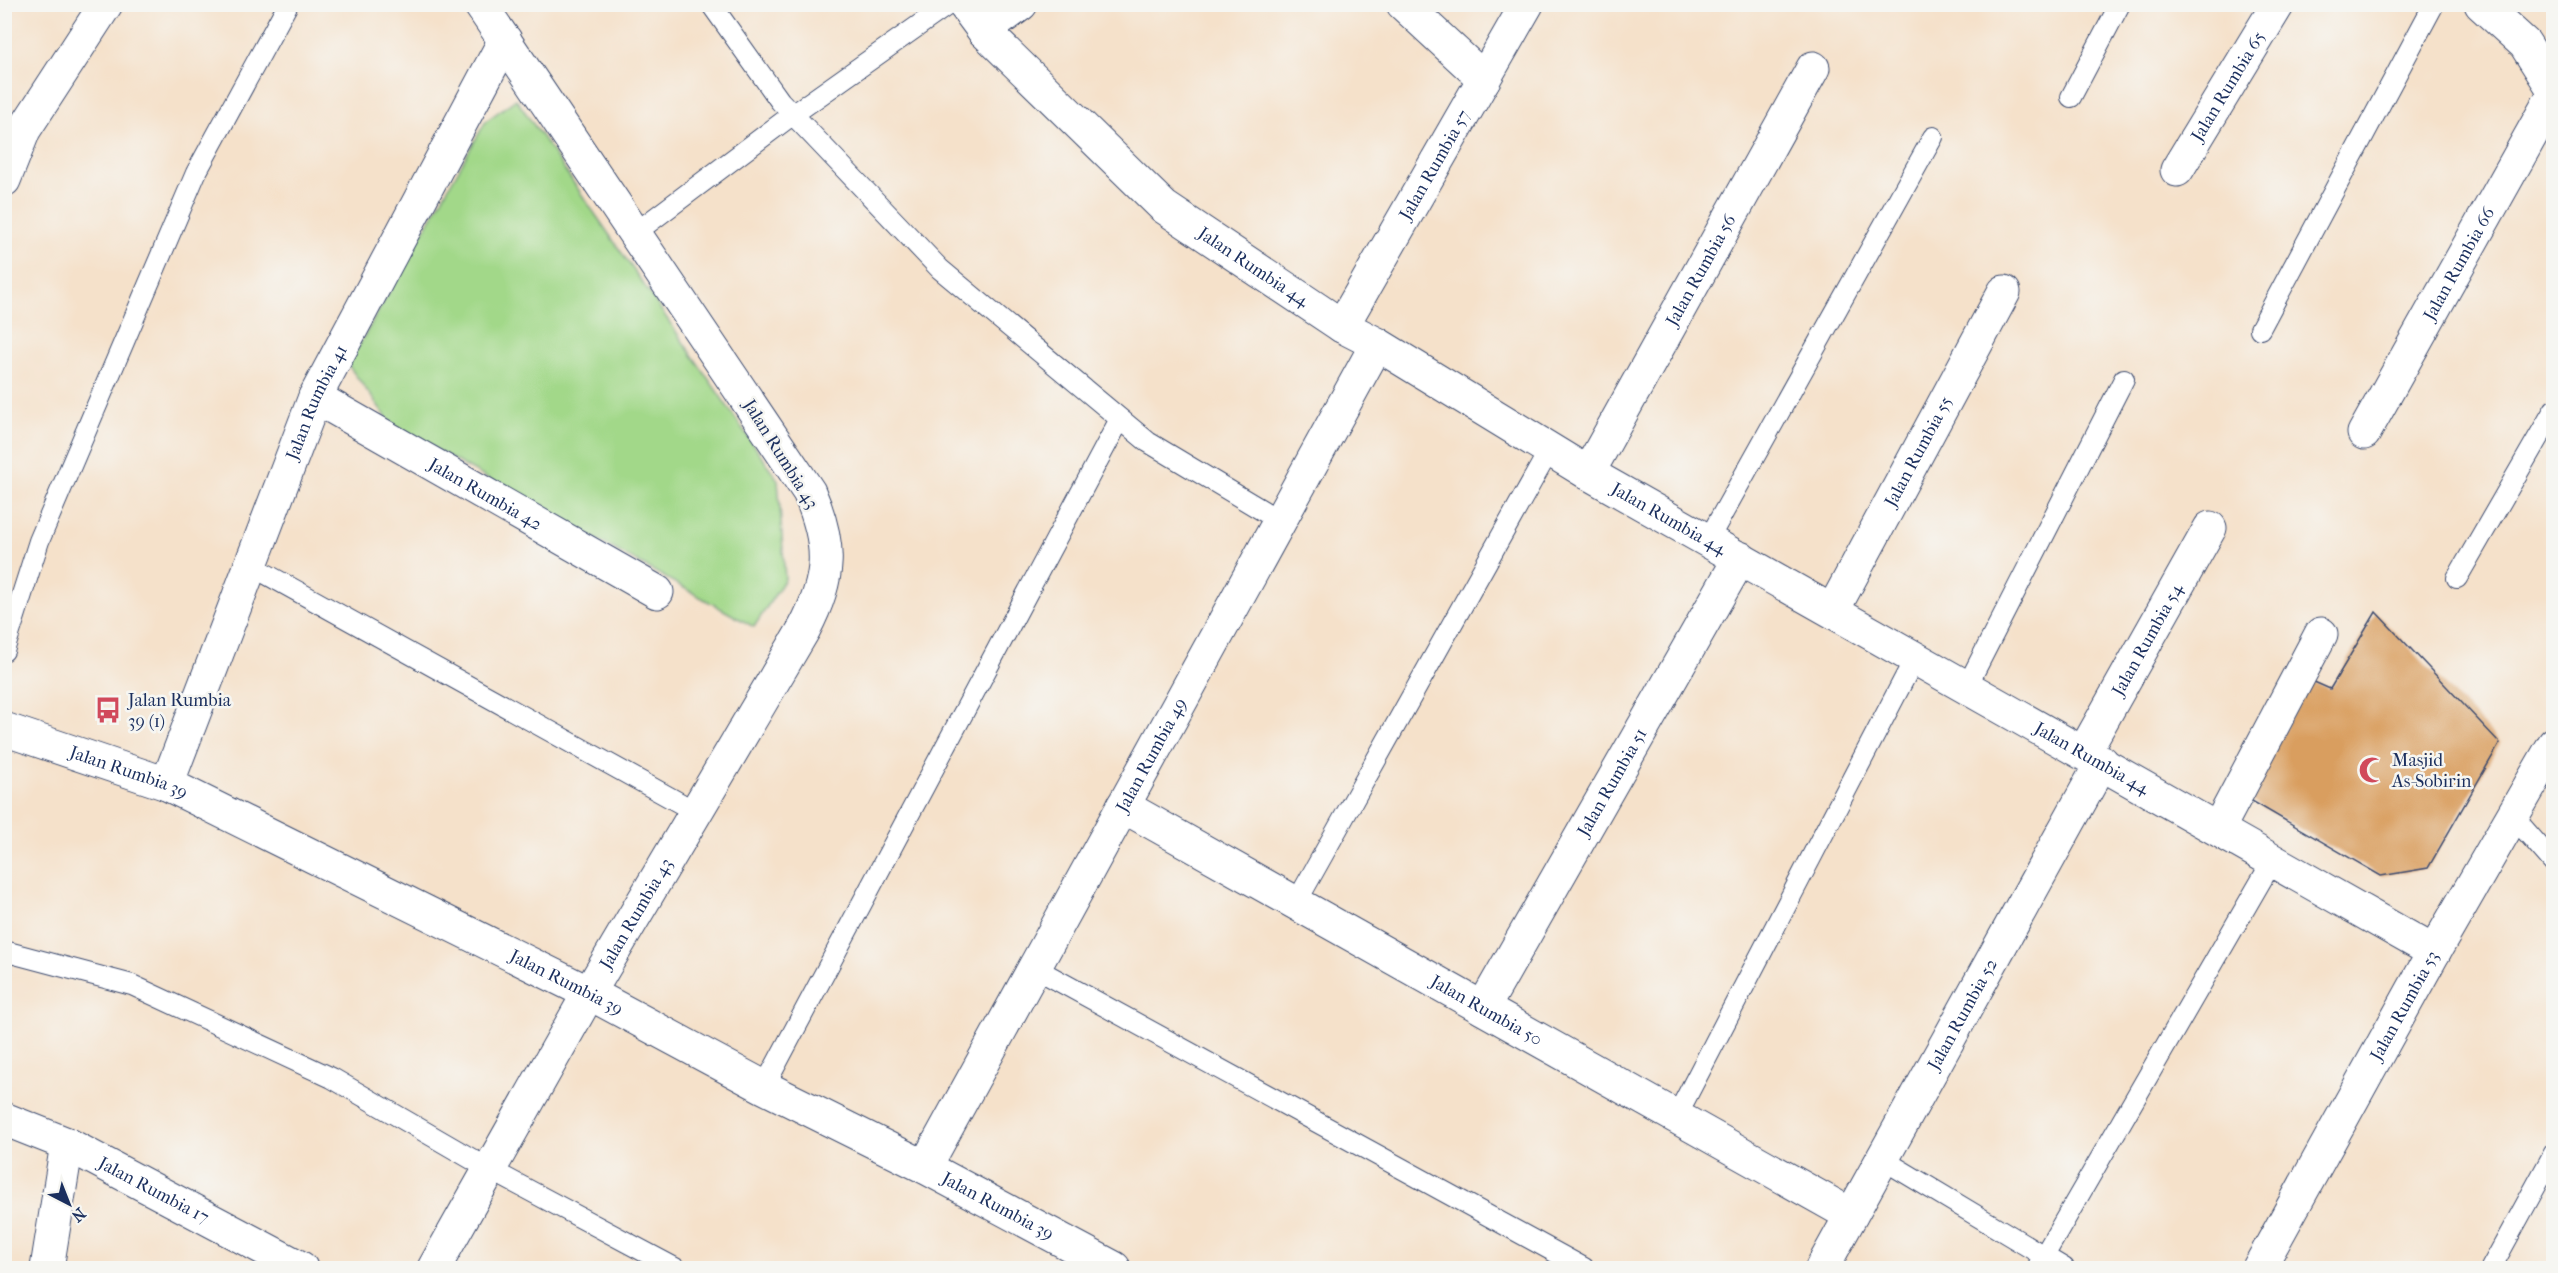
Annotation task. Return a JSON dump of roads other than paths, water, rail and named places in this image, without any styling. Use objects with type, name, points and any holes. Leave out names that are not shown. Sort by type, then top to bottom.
[{"type":"street","points":[[4,180],[24,130],[106,4]]},
{"type":"street","name":"Jalan Rumbia 43","points":[[434,1269],[589,993],[819,601],[825,576],[826,549],[821,519],[809,492],[480,4]]},
{"type":"street","name":"Jalan Rumbia 44","points":[[964,4],[984,31],[1164,207],[1342,326],[1377,344],[1588,473],[2434,952]]},
{"type":"street","points":[[984,31],[1022,4]]},
{"type":"street","points":[[1403,4],[1484,79]]},
{"type":"street","name":"Jalan Rumbia 57","points":[[1342,326],[1527,4]]},
{"type":"street","name":"Jalan Rumbia 65","points":[[2177,170],[2278,4]]},
{"type":"street","points":[[2481,4],[2525,44],[2553,92]]},
{"type":"street","name":"Jalan Rumbia 41","points":[[167,784],[315,397],[505,40]]},
{"type":"street","name":"Jalan Rumbia 56","points":[[1588,473],[1813,68]]},
{"type":"street","name":"Jalan Rumbia 66","points":[[2364,433],[2553,92]]},
{"type":"street","name":"Jalan Rumbia 55","points":[[1833,610],[2004,292]]},
{"type":"street","name":"Jalan Rumbia 49","points":[[925,1167],[1377,344]]},
{"type":"street","name":"Jalan Rumbia 42","points":[[315,397],[657,592]]},
{"type":"street","name":"Jalan Rumbia 54","points":[[2093,757],[2210,528]]},
{"type":"street","name":"Jalan Rumbia 51","points":[[1483,1008],[1740,558]]},
{"type":"street","points":[[2218,829],[2322,634]]},
{"type":"street","name":"Jalan Rumbia 39","points":[[4,729],[167,784],[589,993],[764,1087],[925,1167],[1114,1269]]},
{"type":"street","name":"Jalan Rumbia 53","points":[[2259,1269],[2511,814],[2553,744]]},
{"type":"street","name":"Jalan Rumbia 52","points":[[1822,1269],[2093,757]]},
{"type":"street","name":"Jalan Rumbia 50","points":[[1123,806],[1851,1215]]},
{"type":"street","name":"Jalan Rumbia 17","points":[[4,1119],[67,1144],[301,1269]]},
{"type":"street","points":[[47,1269],[67,1144]]},
{"type":"lane","points":[[4,651],[39,541],[196,173],[288,4]]},
{"type":"lane","points":[[711,4],[792,115],[940,269],[1148,442],[1280,521]]},
{"type":"lane","points":[[635,233],[792,115],[949,4]]},
{"type":"lane","points":[[2071,97],[2120,4]]},
{"type":"lane","points":[[2260,329],[2434,4]]},
{"type":"lane","points":[[1708,540],[1933,137]]},
{"type":"lane","points":[[1966,688],[2124,379]]},
{"type":"lane","points":[[2457,578],[2553,410]]},
{"type":"lane","points":[[764,1087],[1120,419]]},
{"type":"lane","points":[[1296,903],[1550,449]]},
{"type":"lane","points":[[250,565],[696,812]]},
{"type":"lane","points":[[1676,1117],[1915,658]]},
{"type":"lane","points":[[2511,814],[2553,863]]},
{"type":"lane","points":[[2041,1263],[2273,860]]},
{"type":"lane","points":[[4,951],[132,985],[332,1078],[489,1169],[675,1269]]},
{"type":"lane","points":[[1035,968],[1584,1269]]},
{"type":"lane","points":[[2491,1269],[2553,1153]]},
{"type":"lane","points":[[1882,1159],[2041,1263],[2064,1269]]},
{"type":"place","name":"Jalan Rumbia 39 (1)","points":[[108,710]]},
{"type":"place","name":"Masjid As-Sobirin","points":[[2372,770]]}]
